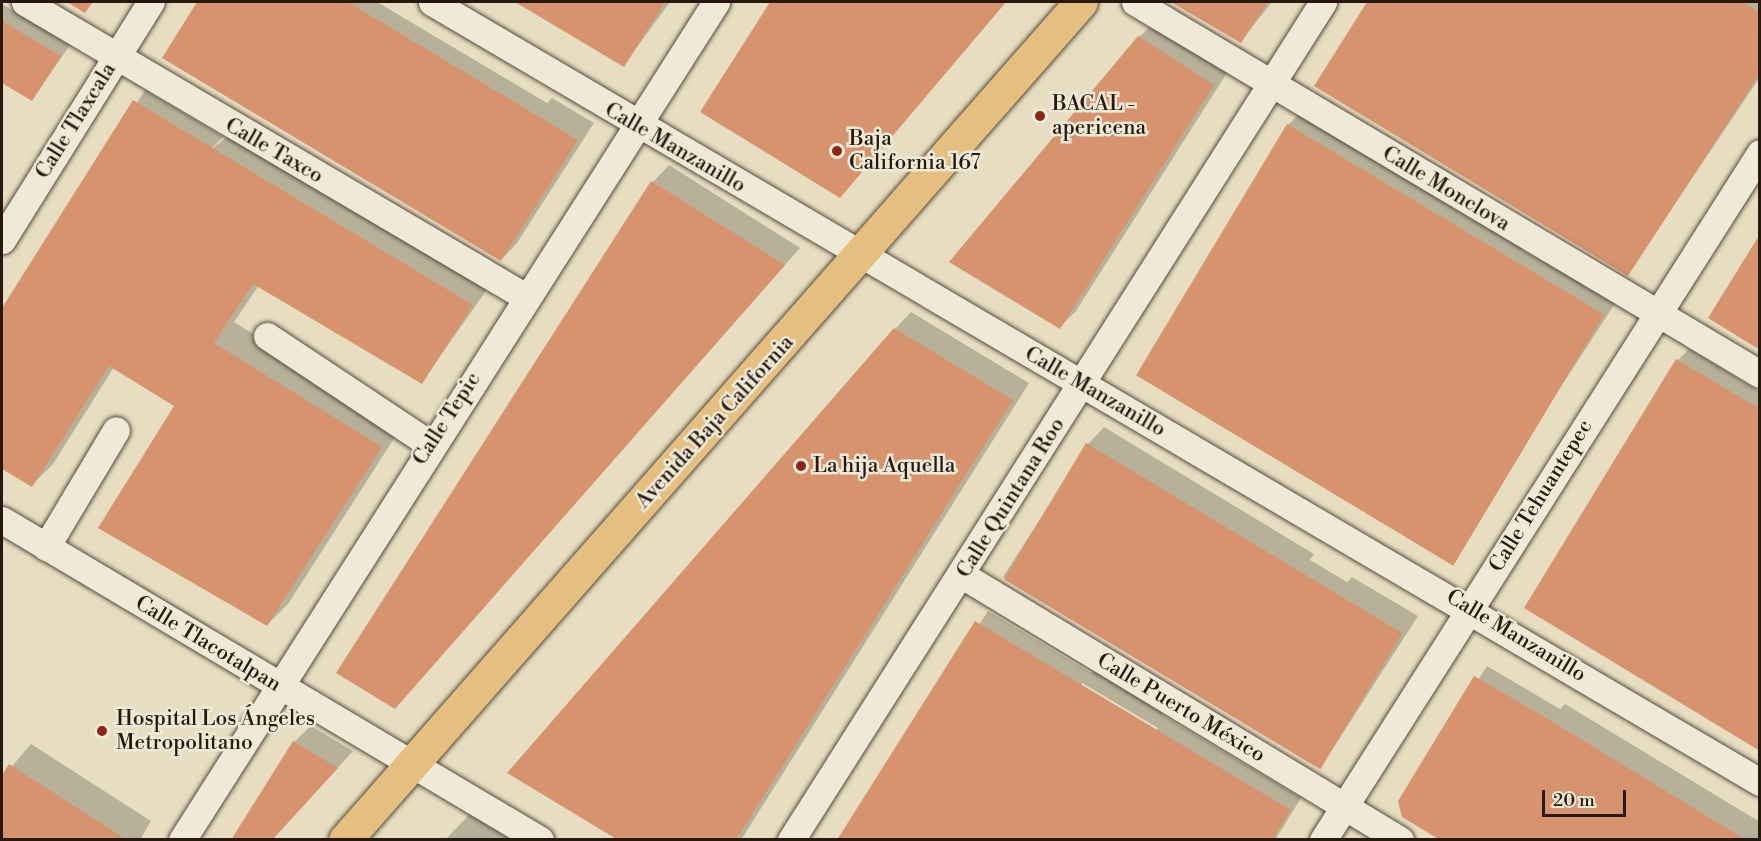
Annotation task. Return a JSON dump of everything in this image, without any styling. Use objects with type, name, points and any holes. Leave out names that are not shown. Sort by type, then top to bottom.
[{"type":"main road","name":"Avenida Baja California","points":[[345,840],[861,257],[1081,2]]},
{"type":"street","name":"Calle Taxco","points":[[25,2],[115,58],[526,297]]},
{"type":"street","name":"Calle Tlaxcala","points":[[2,240],[151,2]]},
{"type":"street","name":"Calle Manzanillo","points":[[432,2],[861,257],[1470,608],[1760,782]]},
{"type":"street","name":"Calle Tepic","points":[[182,840],[276,685],[716,2]]},
{"type":"street","name":"Calle Monclova","points":[[1135,2],[1270,86],[1760,374]]},
{"type":"street","name":"Calle Quintana Roo","points":[[791,840],[962,575],[1323,2]]},
{"type":"street","name":"Calle Tehuantepec","points":[[1323,840],[1760,153]]},
{"type":"street","points":[[267,336],[431,445]]},
{"type":"street","points":[[46,547],[116,430]]},
{"type":"street","name":"Calle Tlacotalpan","points":[[2,520],[540,840]]},
{"type":"street","name":"Calle Puerto México","points":[[962,575],[1400,840]]},
{"type":"building","points":[[67,2],[93,2],[85,13]]},
{"type":"building","points":[[197,2],[348,2],[578,140],[501,261],[162,58]]},
{"type":"building","points":[[515,2],[665,2],[624,67]]},
{"type":"building","points":[[770,2],[1006,2],[840,198],[700,112]]},
{"type":"building","points":[[1171,2],[1268,2],[1241,43]]},
{"type":"building","points":[[1367,2],[1742,2],[1760,12],[1760,73],[1628,276],[1314,86]]},
{"type":"building","points":[[2,21],[61,56],[32,101],[2,83]]},
{"type":"building","points":[[1138,36],[1214,85],[1060,329],[949,262]]},
{"type":"building","points":[[133,100],[473,305],[422,384],[253,284],[214,343],[382,447],[267,626],[98,528],[174,406],[109,366],[32,487],[2,469],[2,308]]},
{"type":"building","points":[[1287,124],[1604,315],[1453,566],[1136,375]]},
{"type":"building","points":[[651,181],[785,265],[395,709],[336,673]]},
{"type":"building","points":[[1760,234],[1760,350],[1708,318]]},
{"type":"building","points":[[894,328],[1013,400],[736,840],[618,840],[507,773]]},
{"type":"building","points":[[1676,359],[1760,409],[1760,751],[1524,608]]},
{"type":"building","points":[[1086,443],[1402,633],[1320,769],[1004,579]]},
{"type":"building","points":[[975,621],[1291,810],[1272,840],[837,840]]},
{"type":"building","points":[[1474,676],[1746,840],[1440,840],[1402,817],[1398,801]]},
{"type":"building","points":[[293,741],[338,768],[272,840],[231,840]]},
{"type":"building","points":[[9,764],[127,840],[2,840],[2,775]]},
{"type":"place","name":"BACAL - apericena","points":[[1040,116]]},
{"type":"place","name":"Baja California 167","points":[[837,151]]},
{"type":"place","name":"La hija Aquella","points":[[801,466]]},
{"type":"place","name":"Hospital Los Ángeles Metropolitano","points":[[102,731]]}]
